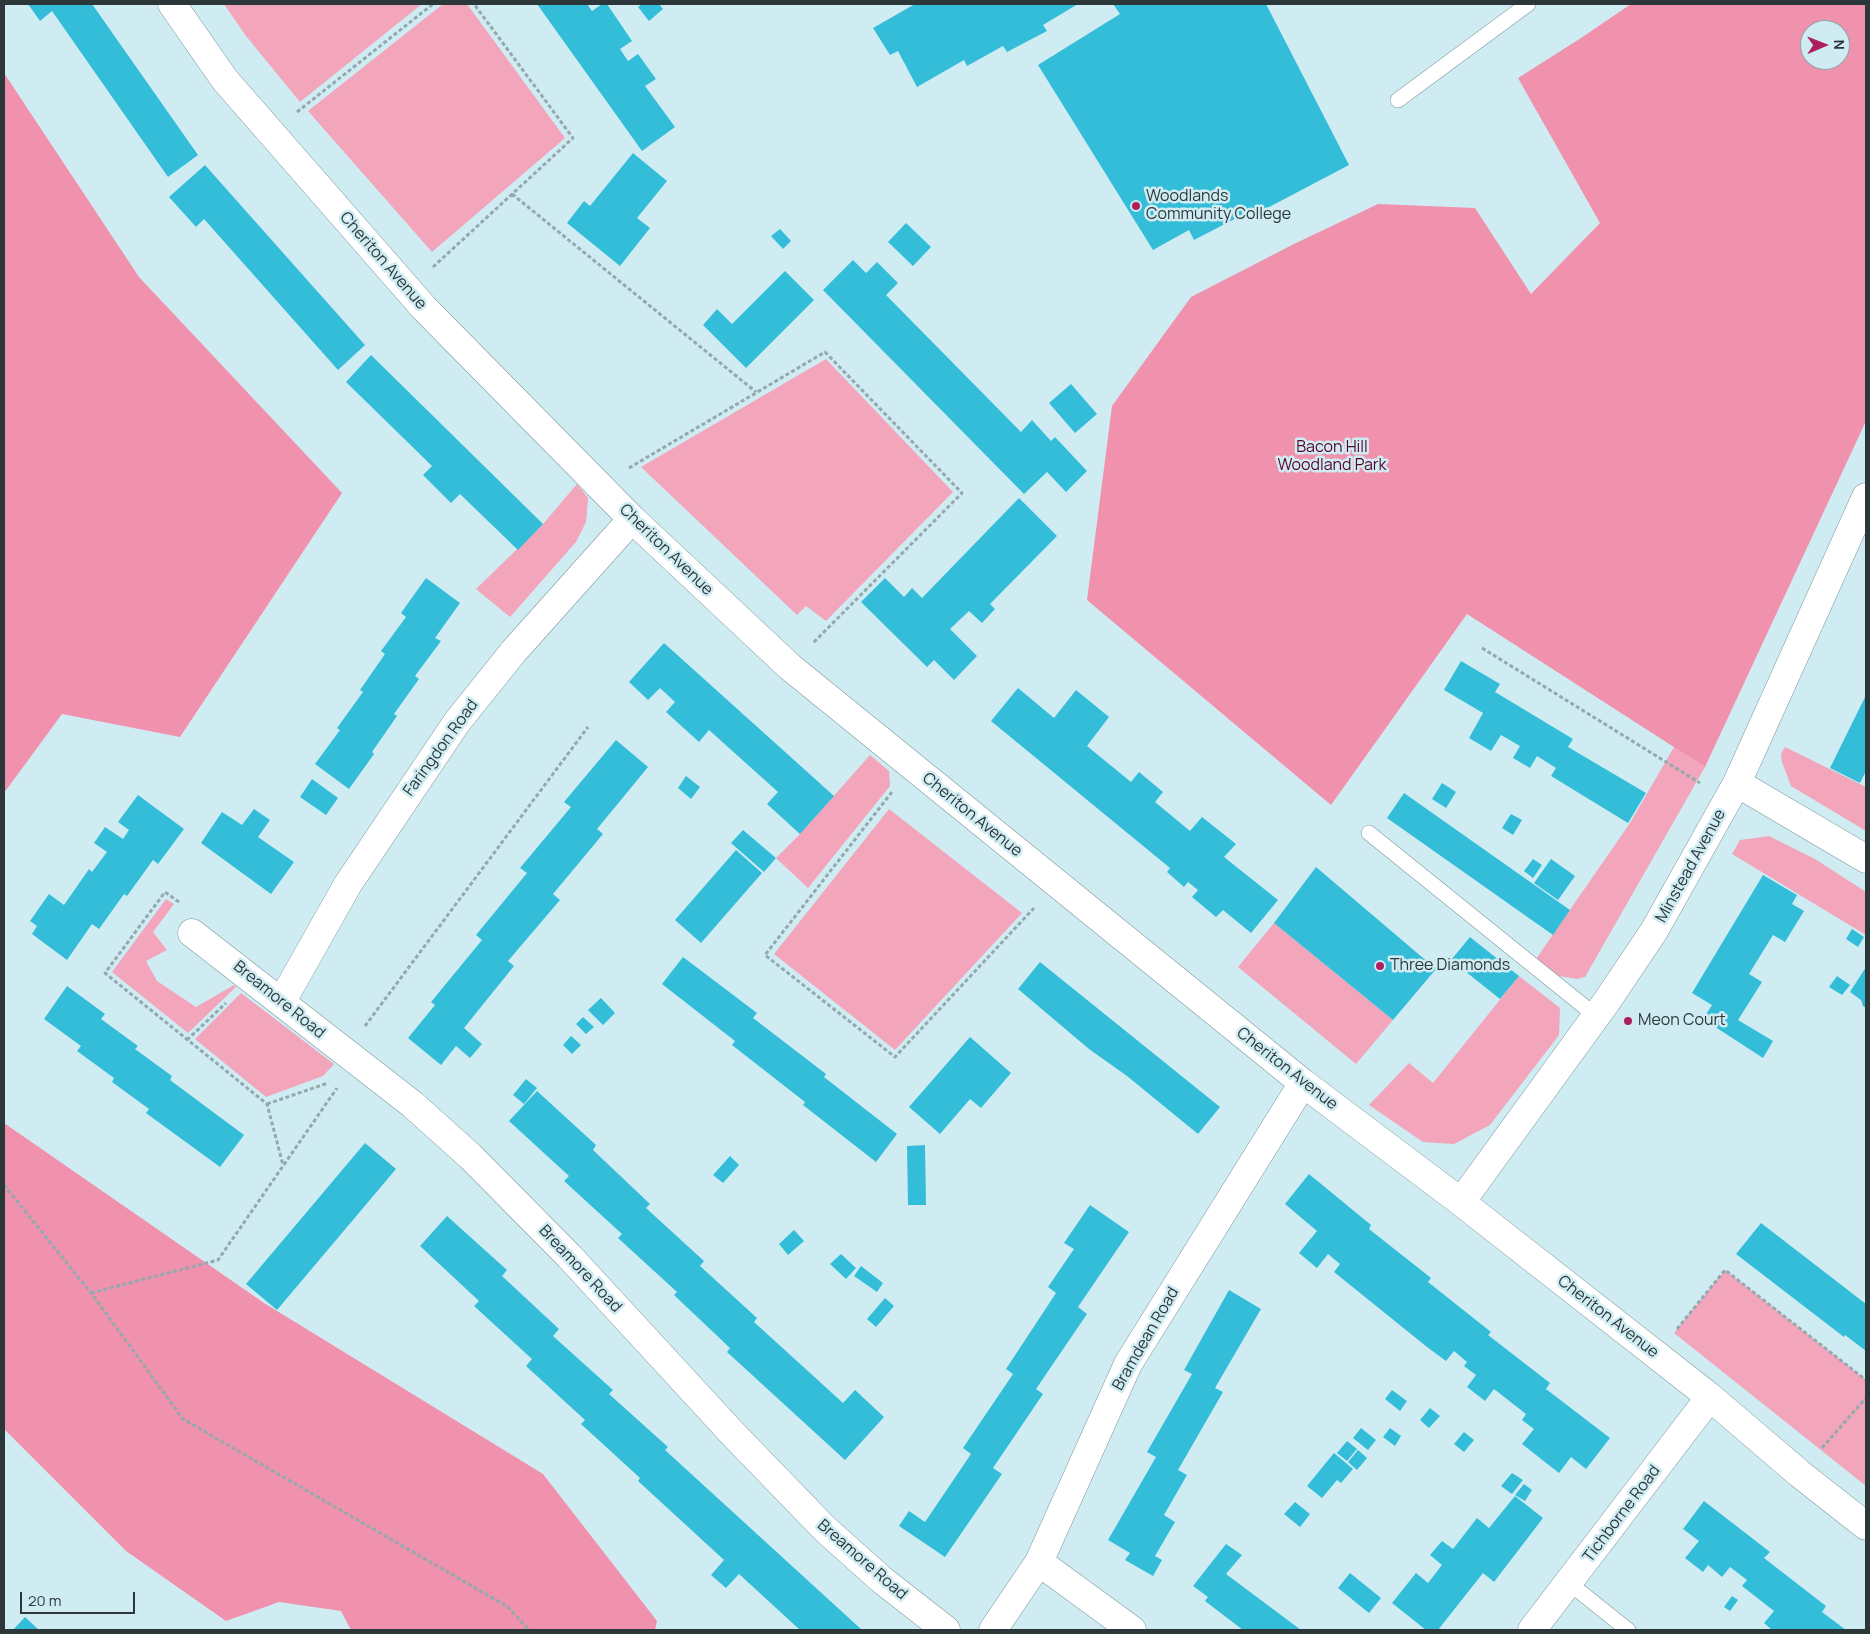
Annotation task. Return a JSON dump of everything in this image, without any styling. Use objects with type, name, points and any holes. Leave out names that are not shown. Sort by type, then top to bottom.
[{"type":"street","name":"Cheriton Avenue","points":[[172,4],[225,80],[424,308],[632,519],[790,667],[1303,1083],[1461,1202],[1656,1354],[1710,1397],[1800,1474],[1866,1526]]},
{"type":"street","name":"Minstead Avenue","points":[[1461,1202],[1596,1016],[1654,931],[1732,792],[1866,497]]},
{"type":"street","name":"Faringdon Road","points":[[282,1001],[348,884],[457,722],[514,651],[632,519]]},
{"type":"street","points":[[1732,792],[1866,859]]},
{"type":"street","name":"Breamore Road","points":[[192,933],[282,1001],[348,1063],[412,1104],[470,1156],[524,1209],[732,1434],[825,1529],[882,1580],[946,1630]]},
{"type":"street","name":"Bramdean Road","points":[[993,1630],[1039,1562],[1128,1364],[1303,1083]]},
{"type":"street","name":"Tichborne Road","points":[[1532,1630],[1710,1397]]},
{"type":"street","points":[[1039,1562],[1132,1630]]},
{"type":"lane","points":[[1398,100],[1528,4]]},
{"type":"lane","points":[[1369,833],[1596,1016]]},
{"type":"lane","points":[[1569,1583],[1628,1630]]},
{"type":"path","points":[[271,133],[433,4]]},
{"type":"path","points":[[408,290],[573,138],[474,4]]},
{"type":"path","points":[[512,194],[756,392]]},
{"type":"path","points":[[603,488],[635,463],[825,352],[962,493],[790,667]]},
{"type":"path","points":[[1482,648],[1732,792]]},
{"type":"path","points":[[92,1293],[218,1260],[283,1165],[348,1063],[588,727]]},
{"type":"path","points":[[913,766],[765,955],[895,1058],[1057,883]]},
{"type":"path","points":[[181,904],[165,892],[105,973],[267,1104],[283,1165]]},
{"type":"path","points":[[187,1040],[251,978]]},
{"type":"path","points":[[267,1104],[348,1063]]},
{"type":"path","points":[[4,1185],[92,1293],[183,1419],[508,1607],[529,1630]]},
{"type":"path","points":[[1656,1354],[1725,1270],[1866,1380]]},
{"type":"path","points":[[1800,1474],[1866,1398]]},
{"type":"shaded area","points":[[224,4],[422,4],[300,102],[246,36]]},
{"type":"shaded area","points":[[443,4],[467,4],[565,138],[432,252],[308,111]]},
{"type":"shaded area","points":[[826,359],[953,492],[826,621],[806,606],[797,615],[641,467]]},
{"type":"shaded area","points":[[577,484],[588,498],[586,522],[576,542],[510,617],[476,589],[543,524]]},
{"type":"shaded area","points":[[1674,747],[1705,767],[1585,977],[1577,979],[1558,976],[1536,959],[1630,823]]},
{"type":"shaded area","points":[[1785,747],[1866,787],[1866,831],[1791,786],[1782,762],[1781,754]]},
{"type":"shaded area","points":[[870,755],[889,771],[890,786],[808,888],[776,858],[800,834]]},
{"type":"shaded area","points":[[889,809],[1022,913],[895,1050],[774,954]]},
{"type":"shaded area","points":[[1769,836],[1815,859],[1866,892],[1866,935],[1732,854],[1740,840]]},
{"type":"shaded area","points":[[166,899],[174,904],[153,932],[167,950],[146,961],[157,981],[196,1007],[234,985],[236,987],[188,1033],[112,972]]},
{"type":"shaded area","points":[[1274,923],[1393,1020],[1356,1064],[1238,967]]},
{"type":"shaded area","points":[[1519,976],[1560,1008],[1559,1035],[1490,1125],[1454,1144],[1423,1142],[1369,1105],[1409,1063],[1433,1083]]},
{"type":"shaded area","points":[[241,993],[334,1064],[323,1076],[266,1097],[195,1039]]},
{"type":"shaded area","points":[[1725,1270],[1866,1380],[1866,1486],[1674,1333]]},
{"type":"green space","name":"Bacon Hill Woodland Park","points":[[1631,4],[1866,4],[1866,421],[1705,767],[1467,614],[1331,805],[1087,600],[1112,406],[1191,297],[1294,244],[1378,204],[1475,208],[1531,294],[1600,223],[1518,78]]},
{"type":"green space","points":[[4,73],[139,277],[342,493],[180,737],[62,714],[4,793]]},
{"type":"green space","points":[[4,1123],[264,1303],[543,1474],[657,1621],[655,1630],[351,1630],[341,1611],[279,1602],[226,1621],[126,1551],[4,1429]]},
{"type":"building","points":[[28,4],[92,4],[198,155],[168,177],[52,11],[40,21]]},
{"type":"building","points":[[537,4],[587,4],[592,11],[602,4],[607,4],[632,41],[620,49],[628,61],[638,54],[656,79],[645,86],[675,127],[642,151]]},
{"type":"building","points":[[642,4],[659,4],[663,9],[649,21],[638,7]]},
{"type":"building","points":[[915,4],[1078,4],[1043,25],[1047,31],[1007,52],[1003,46],[967,66],[964,60],[917,87],[898,51],[890,55],[873,28]]},
{"type":"building","name":"Woodlands Community College","points":[[1113,4],[1266,4],[1349,165],[1254,215],[1252,210],[1194,240],[1189,230],[1153,250],[1038,65],[1120,14]]},
{"type":"building","points":[[633,153],[667,181],[637,218],[650,228],[620,266],[567,223],[584,201],[590,206]]},
{"type":"building","points":[[205,165],[365,345],[338,370],[204,219],[196,227],[169,197]]},
{"type":"building","points":[[906,223],[931,247],[913,266],[888,242]]},
{"type":"building","points":[[780,229],[791,241],[783,249],[771,236]]},
{"type":"building","points":[[853,260],[866,273],[877,262],[898,283],[886,295],[1021,432],[1032,420],[1051,441],[1055,437],[1087,471],[1066,492],[1047,472],[1024,494],[823,290]]},
{"type":"building","points":[[785,271],[814,300],[746,368],[703,325],[717,309],[732,324]]},
{"type":"building","points":[[371,355],[543,524],[518,550],[460,494],[451,503],[423,475],[432,466],[346,382]]},
{"type":"building","points":[[1071,384],[1097,414],[1075,433],[1049,403]]},
{"type":"building","points":[[1019,498],[1057,536],[990,604],[995,609],[982,623],[969,611],[950,629],[977,656],[954,680],[934,660],[927,667],[861,602],[885,578],[904,597],[912,588],[922,598]]},
{"type":"building","points":[[426,578],[460,603],[435,638],[441,641],[415,676],[419,679],[394,714],[397,716],[372,752],[374,754],[349,789],[315,764],[340,730],[337,728],[363,692],[360,690],[385,654],[381,651],[406,617],[401,613]]},
{"type":"building","points":[[664,643],[834,796],[800,834],[767,804],[778,792],[709,730],[699,742],[666,712],[675,702],[660,688],[648,700],[629,682]]},
{"type":"building","points":[[1461,661],[1500,684],[1495,692],[1573,739],[1568,747],[1646,793],[1628,823],[1551,776],[1556,768],[1537,756],[1530,768],[1513,758],[1520,746],[1501,735],[1491,751],[1469,738],[1483,713],[1444,690]]},
{"type":"building","points":[[1018,688],[1054,718],[1076,690],[1109,717],[1087,746],[1131,782],[1139,772],[1163,792],[1155,802],[1190,831],[1202,817],[1236,844],[1224,857],[1278,900],[1251,933],[1223,910],[1216,917],[1192,897],[1198,890],[1188,882],[1184,887],[1167,872],[1170,868],[991,721]]},
{"type":"building","points":[[1866,695],[1866,771],[1860,783],[1830,768]]},
{"type":"building","points":[[616,740],[648,767],[597,829],[603,834],[553,894],[560,900],[508,961],[514,966],[464,1028],[482,1044],[470,1058],[456,1046],[441,1065],[408,1038],[435,1005],[431,1002],[482,940],[476,935],[527,873],[520,868],[571,807],[564,802]]},
{"type":"building","points":[[686,776],[700,787],[691,799],[678,788]]},
{"type":"building","points":[[312,779],[338,798],[326,815],[300,797]]},
{"type":"building","points":[[1442,783],[1456,792],[1446,808],[1432,799]]},
{"type":"building","points":[[1404,793],[1570,910],[1553,935],[1387,818]]},
{"type":"building","points":[[138,795],[184,829],[158,864],[153,860],[127,896],[124,894],[99,929],[92,924],[67,960],[32,934],[37,926],[30,921],[49,894],[64,905],[89,869],[92,872],[107,852],[94,843],[105,827],[123,839],[129,830],[118,822]]},
{"type":"building","points":[[254,809],[270,820],[258,837],[294,862],[271,894],[201,843],[222,812],[242,825]]},
{"type":"building","points":[[1511,814],[1522,820],[1513,835],[1502,828]]},
{"type":"building","points":[[743,830],[776,858],[764,872],[731,843]]},
{"type":"building","points":[[736,850],[762,873],[701,943],[675,920]]},
{"type":"building","points":[[1533,859],[1542,865],[1533,878],[1524,871]]},
{"type":"building","points":[[1551,859],[1575,876],[1558,900],[1534,883]]},
{"type":"building","points":[[1316,867],[1436,969],[1393,1020],[1274,923]]},
{"type":"building","points":[[1763,875],[1797,895],[1792,904],[1804,911],[1785,942],[1773,935],[1749,974],[1762,982],[1738,1020],[1773,1041],[1763,1058],[1703,1019],[1712,1005],[1692,993]]},
{"type":"building","points":[[1852,929],[1864,937],[1858,947],[1846,939]]},
{"type":"building","points":[[1470,937],[1519,976],[1500,999],[1451,960]]},
{"type":"building","points":[[683,957],[757,1013],[753,1018],[826,1074],[824,1077],[897,1134],[876,1162],[803,1105],[805,1102],[732,1045],[735,1041],[662,984]]},
{"type":"building","points":[[1040,962],[1220,1107],[1198,1134],[1127,1076],[1089,1049],[1018,989]]},
{"type":"building","points":[[1866,967],[1866,1008],[1861,1000],[1850,992]]},
{"type":"building","points":[[1837,976],[1850,985],[1842,995],[1829,987]]},
{"type":"building","points":[[67,986],[105,1014],[101,1019],[138,1046],[135,1049],[172,1076],[170,1080],[244,1135],[220,1167],[146,1113],[149,1109],[112,1082],[114,1078],[77,1051],[81,1046],[44,1019]]},
{"type":"building","points":[[601,998],[615,1013],[603,1025],[588,1010]]},
{"type":"building","points":[[583,1017],[594,1027],[586,1034],[576,1024]]},
{"type":"building","points":[[571,1036],[581,1045],[572,1054],[563,1045]]},
{"type":"building","points":[[970,1037],[1011,1073],[981,1108],[970,1099],[940,1134],[909,1107]]},
{"type":"building","points":[[526,1079],[537,1088],[524,1104],[513,1095]]},
{"type":"building","points":[[537,1091],[596,1145],[593,1150],[650,1204],[646,1208],[704,1261],[700,1266],[757,1318],[754,1322],[843,1403],[855,1390],[884,1417],[845,1460],[727,1352],[730,1348],[674,1295],[677,1292],[618,1238],[622,1234],[564,1181],[569,1176],[509,1121]]},
{"type":"building","points":[[365,1143],[396,1169],[277,1310],[246,1284]]},
{"type":"building","points":[[925,1145],[926,1205],[908,1205],[907,1146]]},
{"type":"building","points":[[730,1156],[739,1165],[723,1183],[713,1175]]},
{"type":"building","points":[[1309,1174],[1371,1225],[1369,1229],[1431,1278],[1428,1282],[1491,1332],[1488,1335],[1550,1383],[1546,1389],[1610,1438],[1586,1469],[1571,1457],[1559,1473],[1522,1444],[1534,1429],[1522,1420],[1526,1414],[1494,1389],[1485,1401],[1467,1387],[1476,1375],[1464,1366],[1467,1362],[1454,1351],[1446,1361],[1427,1347],[1334,1272],[1340,1264],[1328,1254],[1317,1268],[1299,1253],[1317,1231],[1285,1204]]},
{"type":"building","points":[[1090,1205],[1129,1232],[1078,1307],[1087,1314],[1036,1389],[1043,1394],[993,1468],[1002,1474],[945,1557],[899,1526],[909,1511],[925,1522],[971,1454],[963,1448],[1013,1374],[1006,1369],[1056,1293],[1048,1287],[1074,1249],[1064,1243]]},
{"type":"building","points":[[447,1216],[507,1270],[502,1276],[559,1329],[553,1336],[613,1390],[609,1394],[668,1447],[665,1450],[862,1630],[800,1630],[739,1574],[726,1588],[711,1575],[724,1560],[638,1481],[640,1478],[581,1424],[585,1420],[526,1366],[532,1359],[474,1306],[479,1301],[420,1246]]},
{"type":"building","points":[[1761,1223],[1866,1304],[1866,1351],[1845,1335],[1844,1337],[1736,1254]]},
{"type":"building","points":[[794,1230],[804,1241],[788,1255],[779,1244]]},
{"type":"building","points":[[841,1254],[856,1268],[846,1279],[830,1264]]},
{"type":"building","points":[[861,1266],[883,1283],[877,1292],[854,1276]]},
{"type":"building","points":[[1229,1290],[1261,1309],[1215,1388],[1223,1392],[1178,1470],[1187,1475],[1164,1515],[1175,1522],[1155,1556],[1162,1560],[1153,1576],[1125,1560],[1130,1553],[1108,1540],[1156,1457],[1147,1452],[1192,1374],[1184,1370]]},
{"type":"building","points":[[885,1298],[894,1306],[876,1327],[867,1319]]},
{"type":"building","points":[[1392,1390],[1407,1401],[1400,1411],[1385,1399]]},
{"type":"building","points":[[1430,1408],[1440,1416],[1429,1428],[1420,1420]]},
{"type":"building","points":[[1361,1428],[1376,1440],[1368,1450],[1353,1438]]},
{"type":"building","points":[[1390,1428],[1401,1436],[1395,1446],[1383,1437]]},
{"type":"building","points":[[1464,1432],[1474,1440],[1464,1452],[1454,1444]]},
{"type":"building","points":[[1347,1441],[1357,1449],[1347,1461],[1337,1453]]},
{"type":"building","points":[[1358,1450],[1367,1458],[1357,1470],[1348,1462]]},
{"type":"building","points":[[1334,1453],[1353,1469],[1341,1483],[1337,1480],[1322,1498],[1307,1486]]},
{"type":"building","points":[[1512,1473],[1523,1480],[1512,1494],[1501,1486]]},
{"type":"building","points":[[1524,1484],[1532,1490],[1525,1501],[1515,1495]]},
{"type":"building","points":[[1515,1496],[1543,1518],[1494,1582],[1483,1573],[1438,1630],[1426,1630],[1392,1603],[1416,1573],[1428,1583],[1442,1565],[1430,1555],[1442,1541],[1453,1549],[1477,1518],[1489,1528]]},
{"type":"building","points":[[1704,1501],[1770,1552],[1764,1558],[1826,1606],[1822,1612],[1846,1630],[1772,1630],[1764,1623],[1774,1611],[1742,1586],[1747,1580],[1730,1567],[1722,1577],[1708,1565],[1703,1572],[1685,1558],[1699,1541],[1683,1529]]},
{"type":"building","points":[[1295,1502],[1310,1514],[1300,1527],[1284,1514]]},
{"type":"building","points":[[1226,1544],[1242,1555],[1226,1574],[1301,1630],[1243,1630],[1205,1601],[1208,1597],[1193,1586]]},
{"type":"building","points":[[1350,1573],[1381,1598],[1369,1613],[1338,1588]]},
{"type":"building","points":[[1732,1596],[1738,1600],[1730,1611],[1724,1607]]},
{"type":"building","points":[[25,1617],[38,1629],[13,1630]]},
{"type":"place","name":"Woodlands Community College","points":[[1136,206]]},
{"type":"place","name":"Three Diamonds","points":[[1380,966]]},
{"type":"place","name":"Meon Court","points":[[1628,1021]]}]
